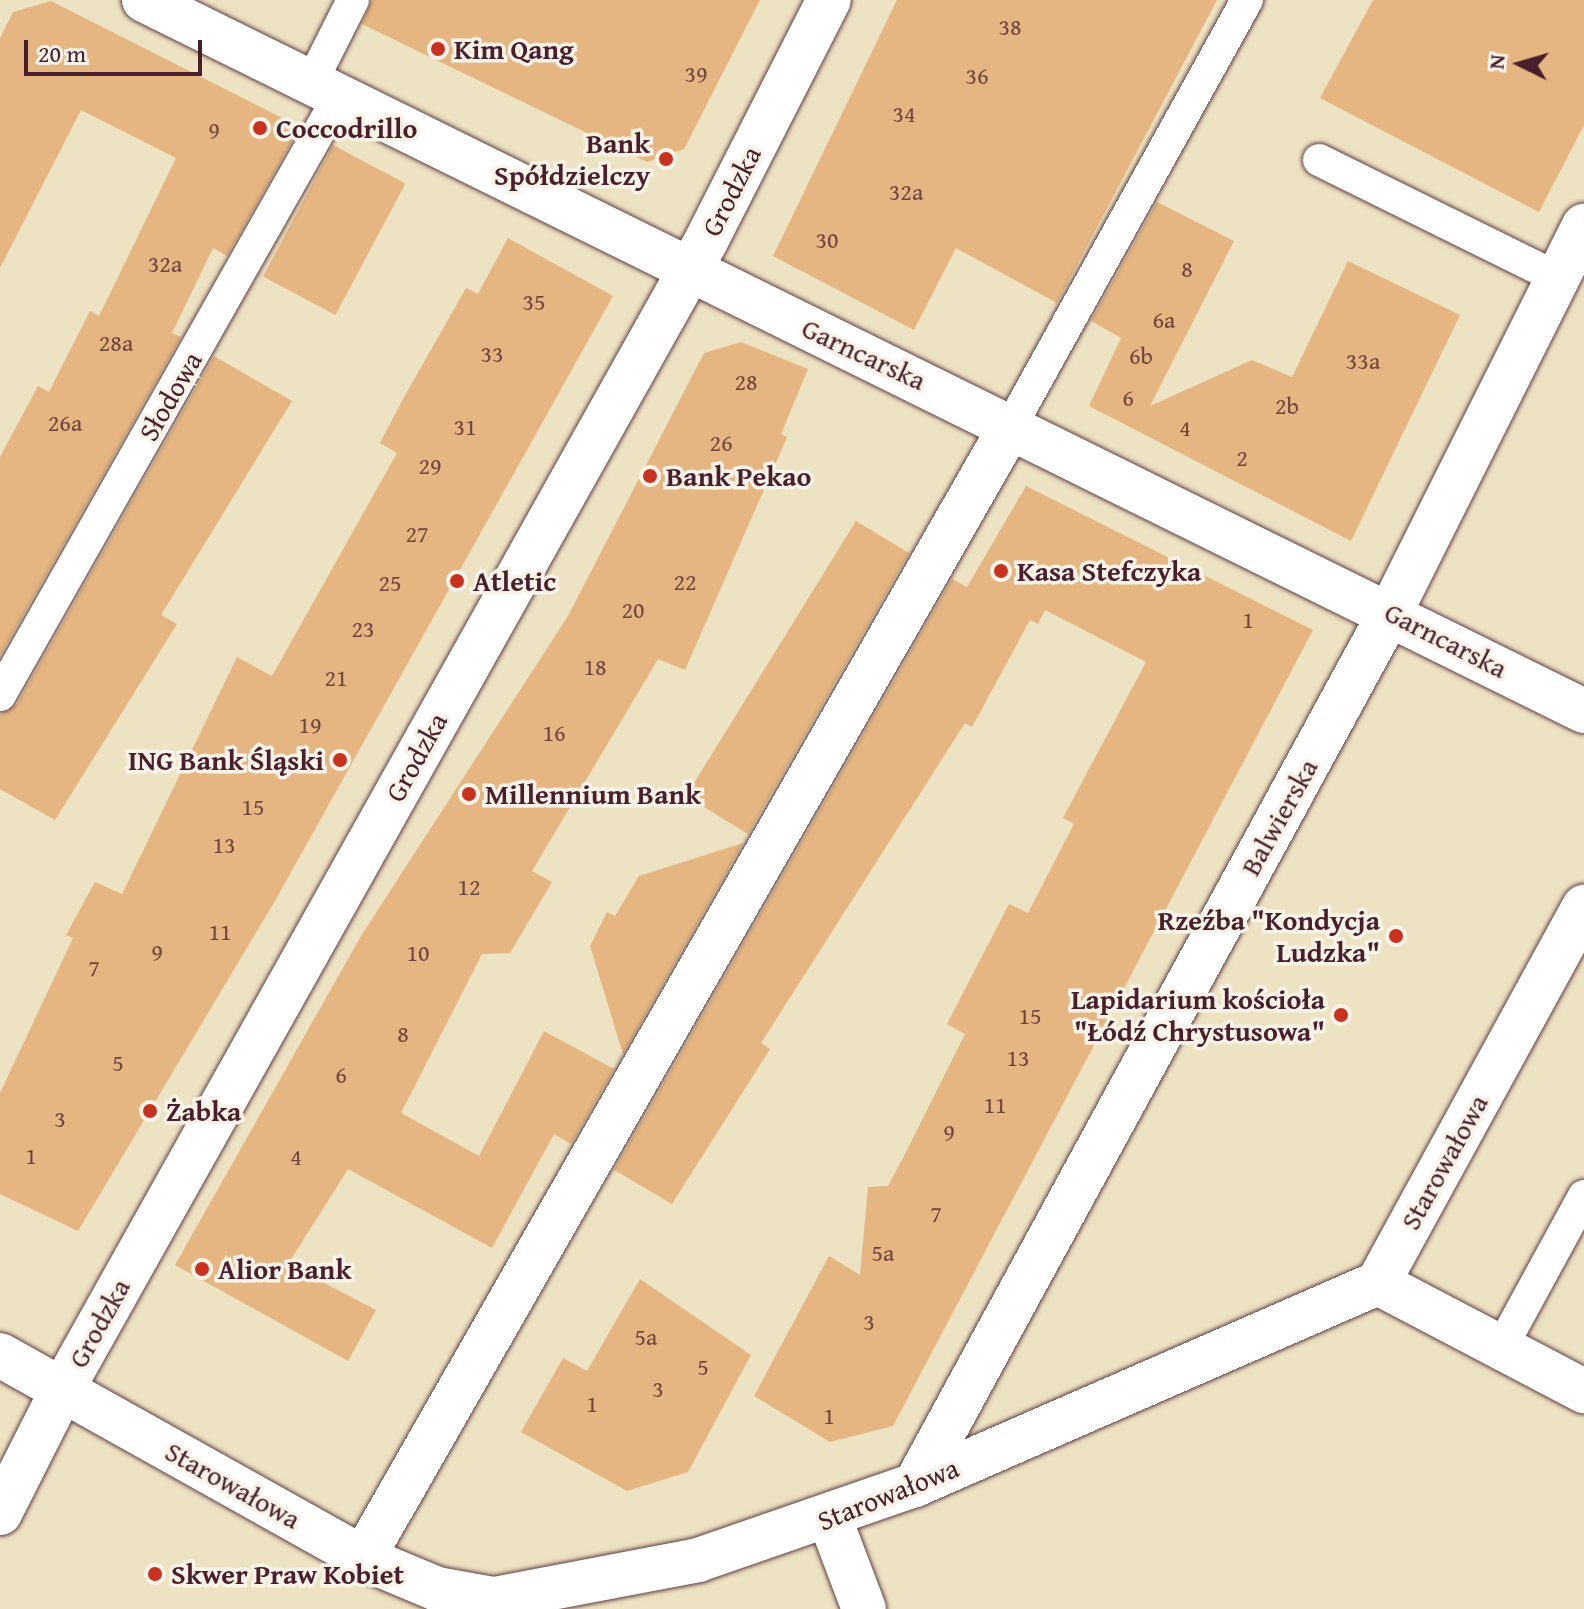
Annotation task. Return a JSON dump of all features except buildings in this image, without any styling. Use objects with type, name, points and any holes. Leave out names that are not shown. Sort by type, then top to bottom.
[{"type":"street","name":"Garncarska","points":[[144,0],[688,270],[1012,424],[1391,611],[1584,711]]},
{"type":"street","name":"Grodzka","points":[[0,1513],[62,1390],[688,270],[829,0]]},
{"type":"street","name":"Balwierska","points":[[915,1485],[1391,611],[1584,226]]},
{"type":"street","points":[[363,1558],[1012,424]]},
{"type":"street","name":"Starowałowa","points":[[0,1355],[363,1558],[437,1589],[494,1599],[698,1560],[830,1519],[915,1485],[1378,1283],[1584,907]]},
{"type":"street","points":[[1378,1283],[1584,1391]]},
{"type":"street","points":[[830,1519],[864,1609]]},
{"type":"lane","name":"Słodowa","points":[[0,695],[325,90],[353,0]]},
{"type":"lane","points":[[1012,424],[1247,0]]},
{"type":"lane","points":[[1319,160],[1558,278]]},
{"type":"lane","points":[[1501,1348],[1584,1196]]},
{"type":"place","name":"Kim Qang","points":[[438,49]]},
{"type":"place","name":"Coccodrillo","points":[[260,128]]},
{"type":"place","name":"Bank Spółdzielczy","points":[[666,159]]},
{"type":"place","name":"Bank Pekao","points":[[650,476]]},
{"type":"place","name":"Kasa Stefczyka","points":[[1001,571]]},
{"type":"place","name":"Atletic","points":[[457,581]]},
{"type":"place","name":"ING Bank Śląski","points":[[340,760]]},
{"type":"place","name":"Millennium Bank","points":[[469,794]]},
{"type":"place","name":"Rzeźba \"Kondycja Ludzka\"","points":[[1396,936]]},
{"type":"place","name":"Lapidarium kościoła \"Łódź Chrystusowa\"","points":[[1341,1015]]},
{"type":"place","name":"Żabka","points":[[150,1111]]},
{"type":"place","name":"Alior Bank","points":[[202,1269]]},
{"type":"place","name":"Skwer Praw Kobiet","points":[[155,1574]]}]
